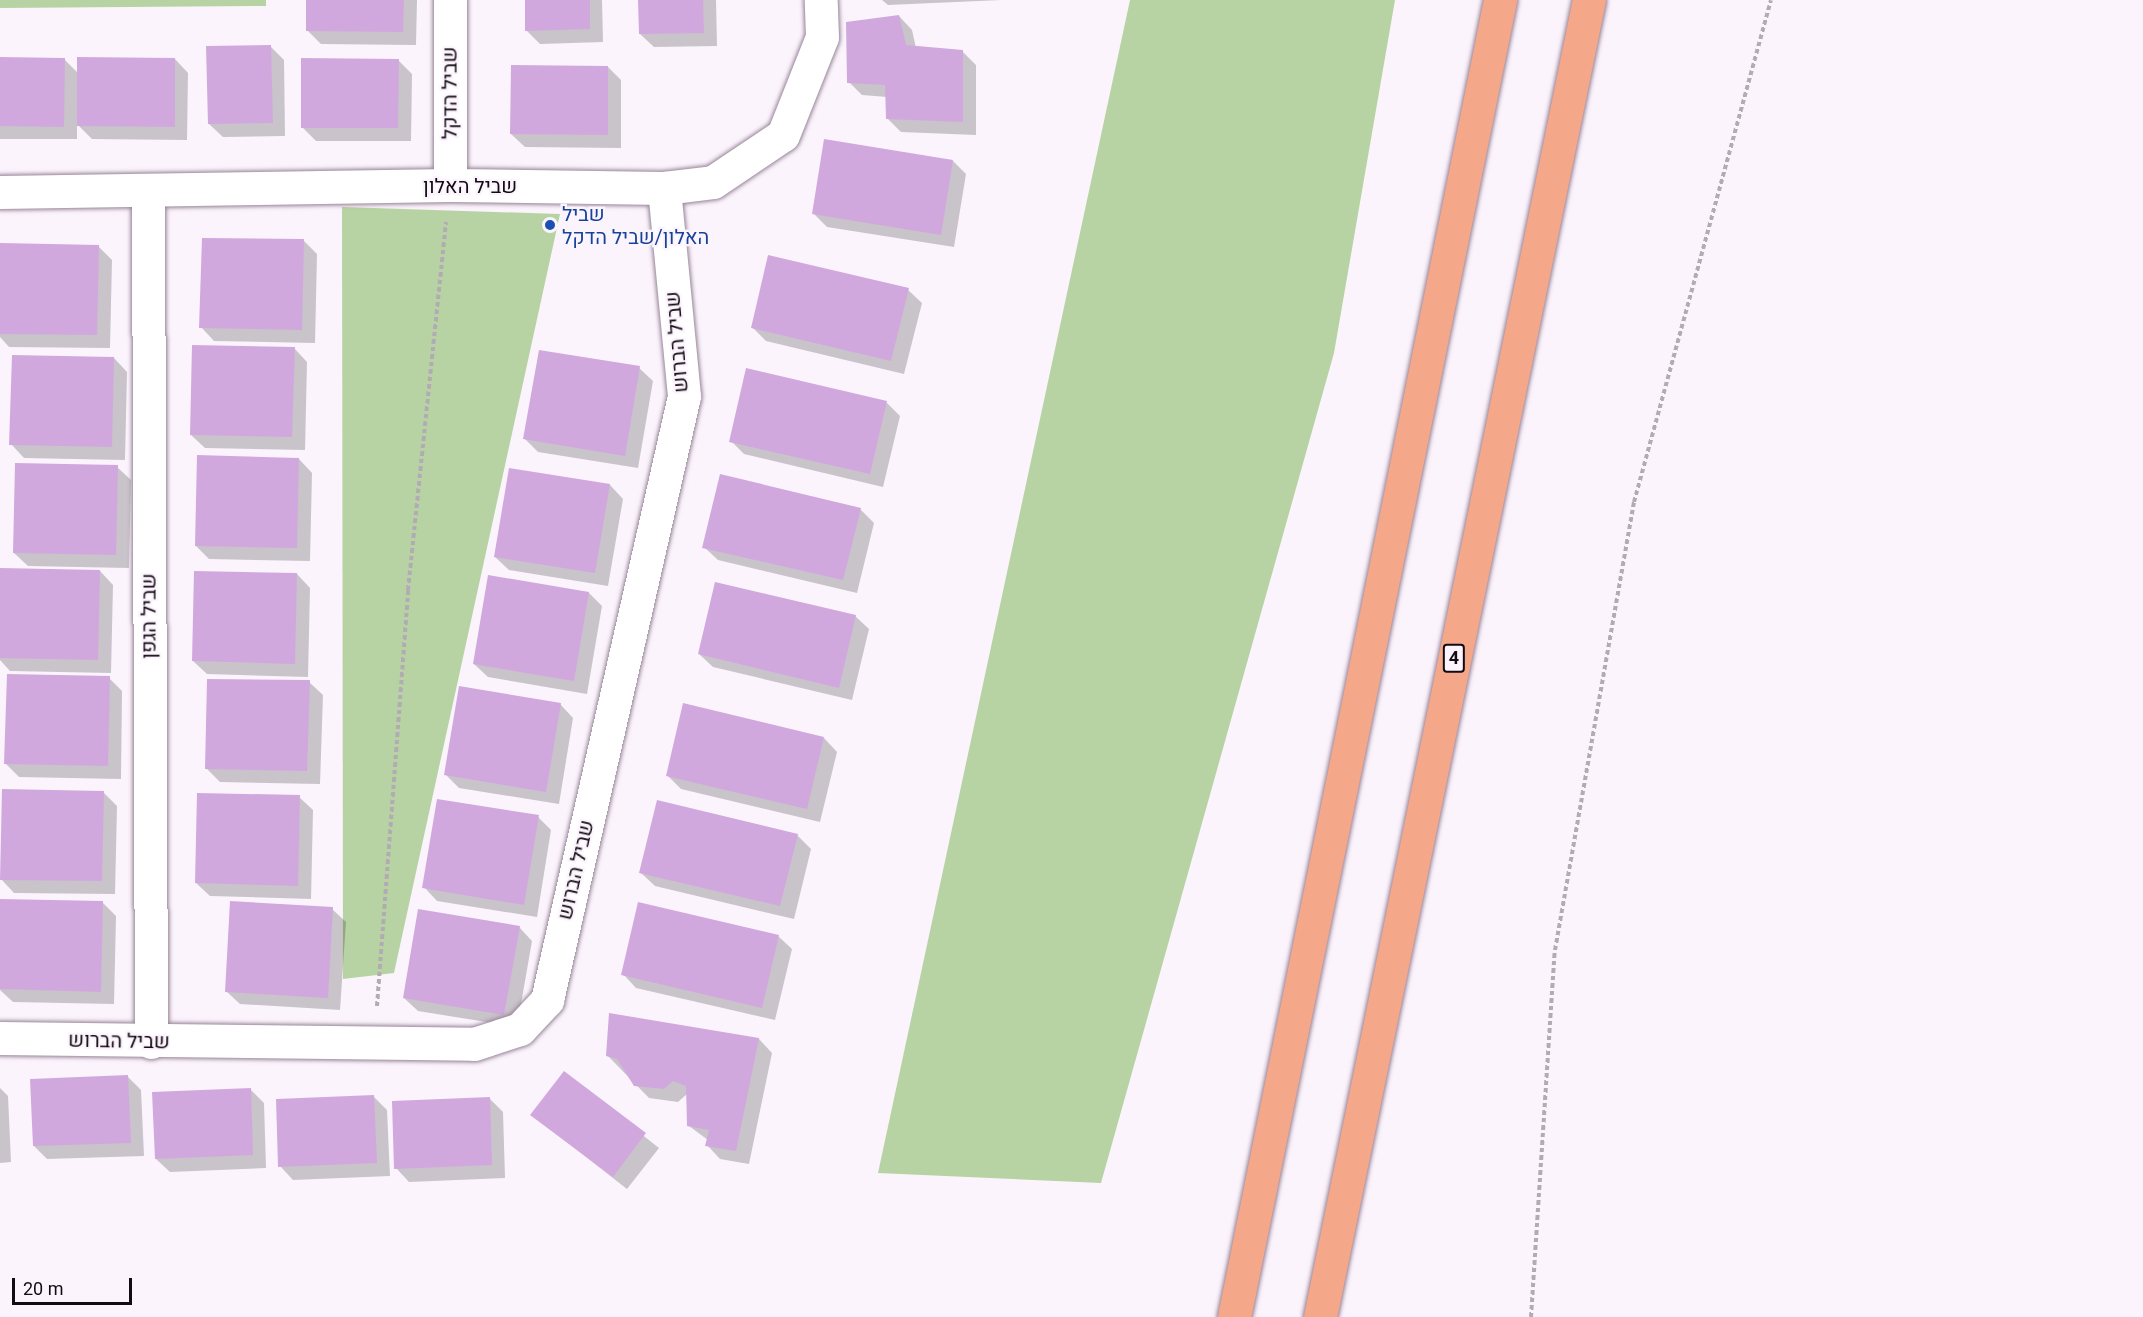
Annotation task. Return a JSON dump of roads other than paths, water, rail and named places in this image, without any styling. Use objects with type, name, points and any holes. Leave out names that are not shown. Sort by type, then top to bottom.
[{"type":"highway","points":[[1234,1317],[1500,0]]},
{"type":"highway","name":"4","points":[[1320,1317],[1589,0]]},
{"type":"street","name":"שביל הדקל","points":[[450,0],[450,185]]},
{"type":"street","name":"שביל האלון","points":[[0,192],[450,185],[663,188],[713,182],[783,135],[822,38],[821,0]]},
{"type":"street","name":"שביל הברוש","points":[[0,1038],[474,1044],[520,1029],[547,1000],[684,396],[663,188]]},
{"type":"street","name":"שביל הגפן","points":[[148,189],[151,1041]]},
{"type":"place","name":"שביל האלון/שביל הדקל","points":[[550,225]]}]
